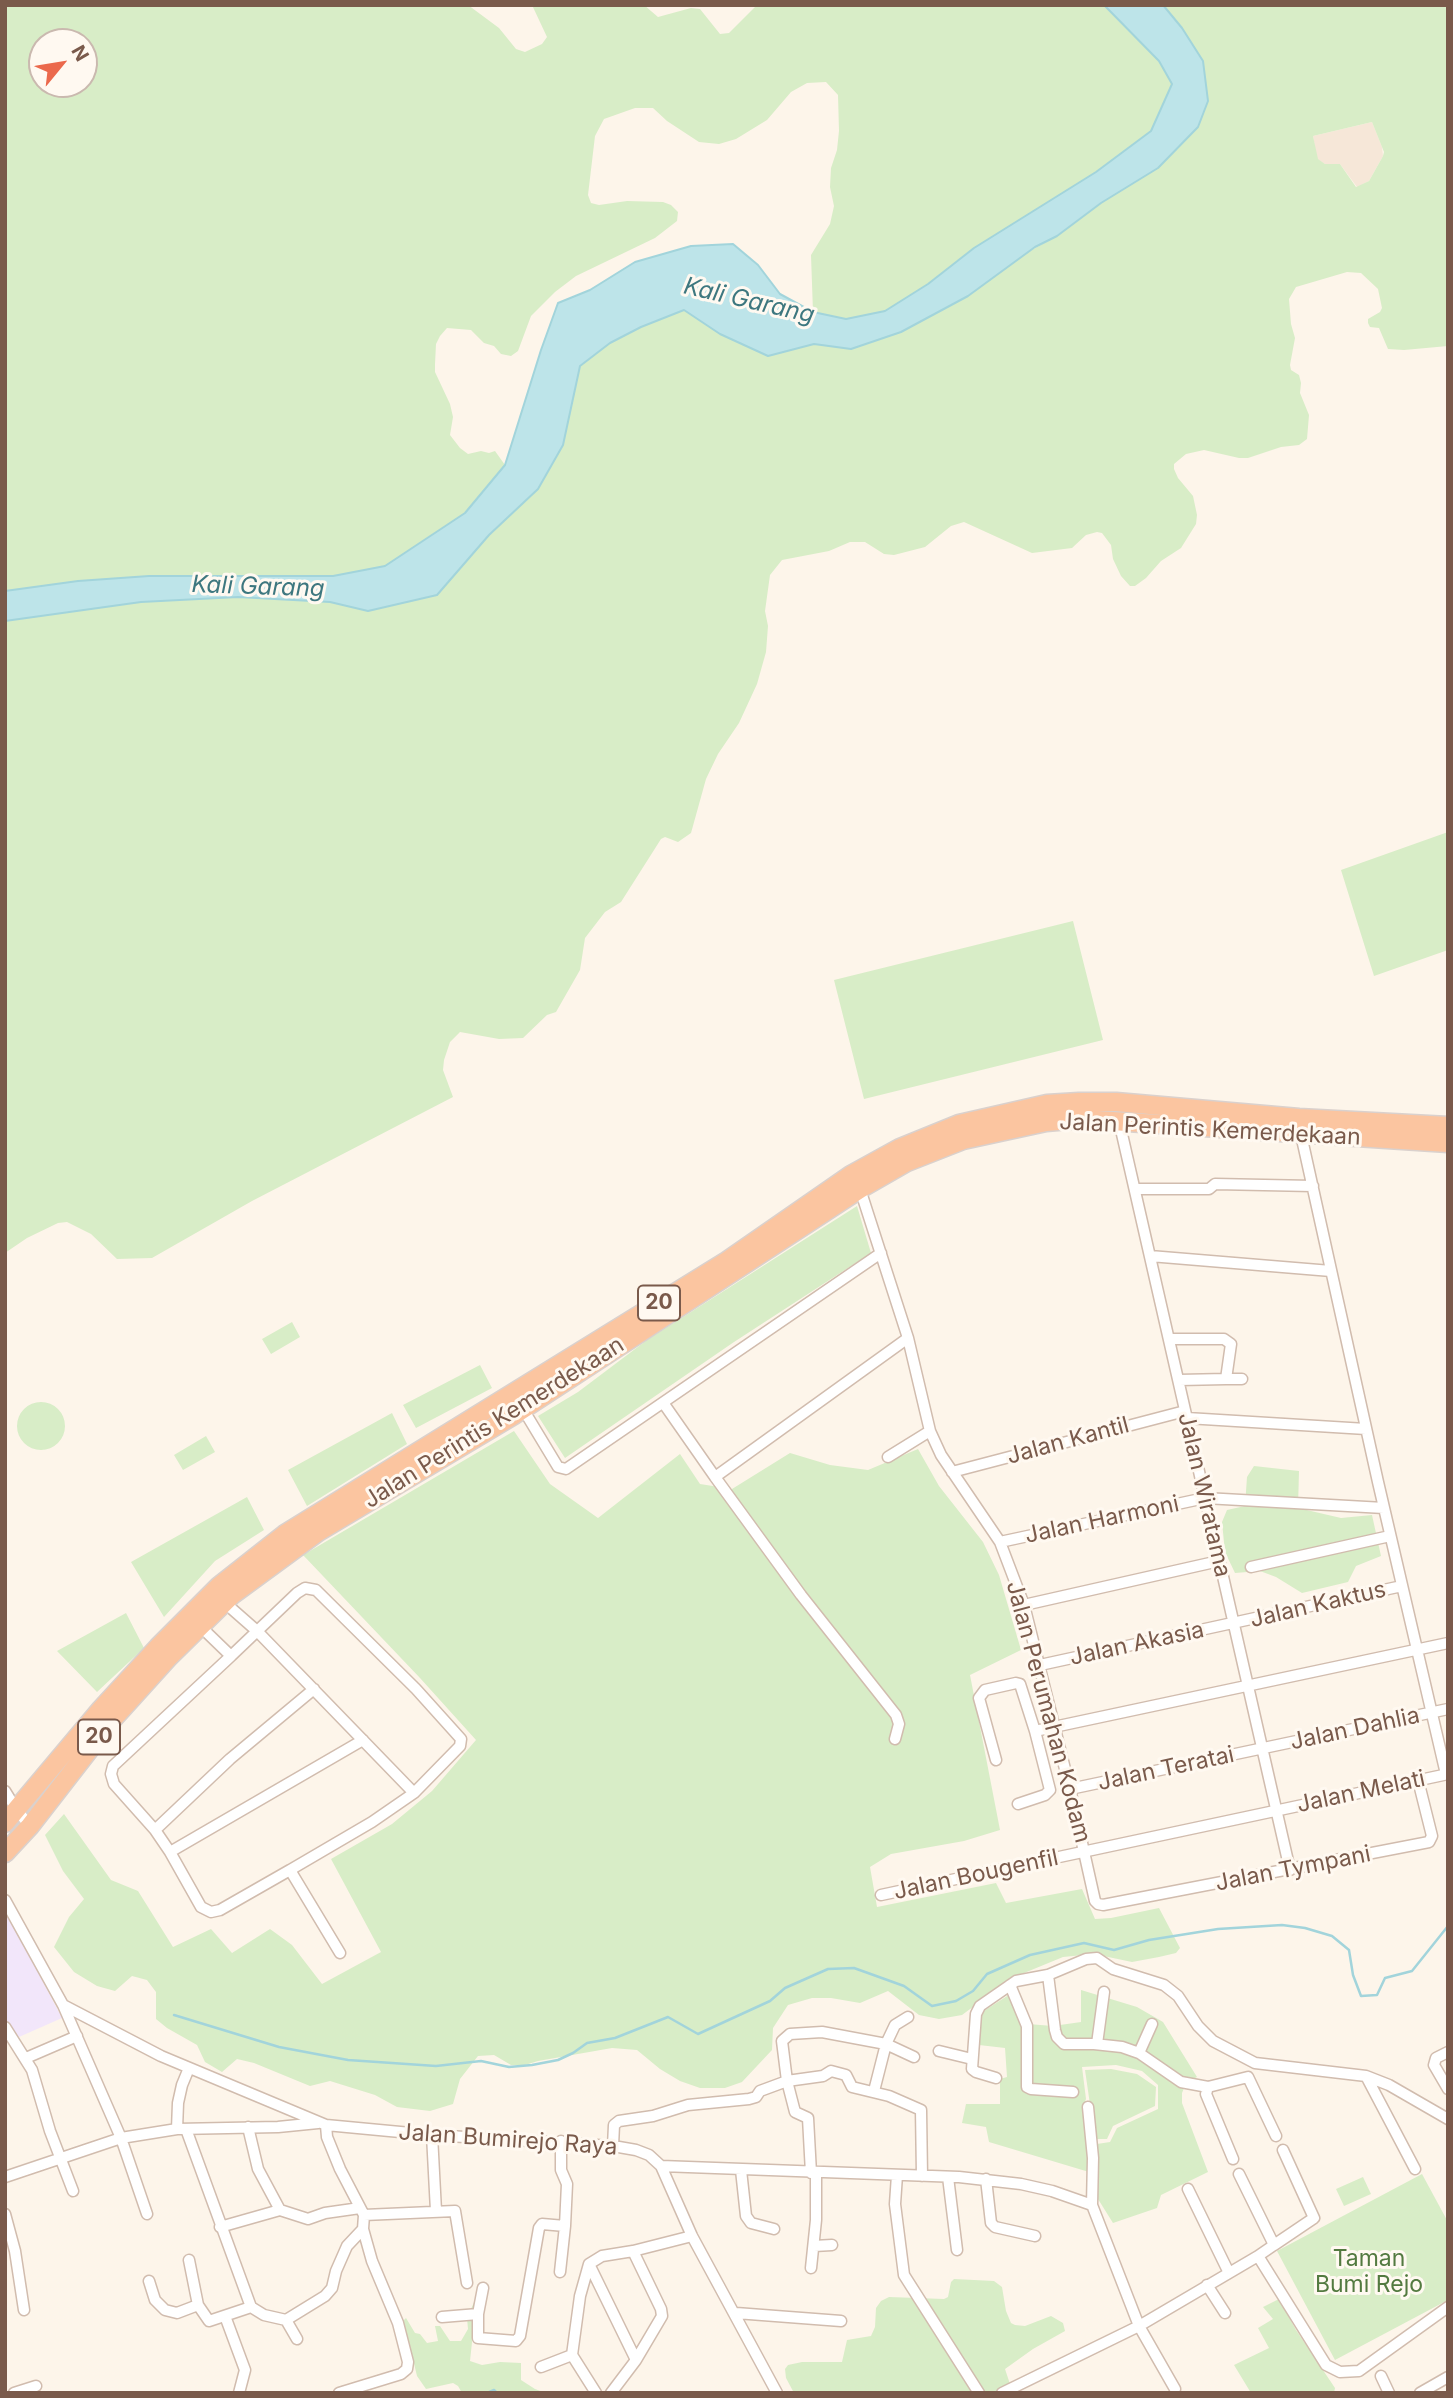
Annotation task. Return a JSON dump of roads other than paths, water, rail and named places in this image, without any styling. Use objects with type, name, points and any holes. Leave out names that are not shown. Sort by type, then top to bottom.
[{"type":"highway","name":"Jalan Perintis Kemerdekaan","points":[[11,1816],[101,1709],[194,1621],[224,1602],[293,1548],[523,1409],[874,1162],[910,1143],[959,1124],[1047,1104],[1116,1102],[1448,1143]]},
{"type":"highway","name":"Jalan Perintis Kemerdekaan","points":[[5,1853],[30,1826],[219,1586],[293,1528],[713,1277],[762,1254],[860,1189],[907,1162],[963,1140],[1046,1122],[1081,1119],[1448,1126]]},
{"type":"street","name":"Jalan Wiratama","points":[[1119,1121],[1290,1870]]},
{"type":"street","points":[[1300,1125],[1390,1536],[1447,1774]]},
{"type":"street","points":[[1135,1189],[1209,1189],[1215,1184],[1313,1186]]},
{"type":"street","name":"Jalan Perumahan Kodam","points":[[860,1189],[908,1338],[930,1431],[941,1455],[1000,1542],[1024,1605],[1095,1900]]},
{"type":"street","points":[[523,1409],[558,1467],[566,1469],[881,1254]]},
{"type":"street","points":[[1150,1256],[1331,1271]]},
{"type":"street","points":[[715,1477],[908,1338]]},
{"type":"street","points":[[1170,1339],[1224,1339],[1230,1342],[1226,1379]]},
{"type":"street","points":[[1179,1380],[1242,1379]]},
{"type":"street","points":[[664,1404],[801,1595],[896,1715],[899,1724],[895,1739]]},
{"type":"street","name":"Jalan Kantil","points":[[952,1472],[1186,1415],[1366,1429]]},
{"type":"street","points":[[888,1457],[930,1431]]},
{"type":"street","name":"Jalan Harmoni","points":[[1000,1542],[1205,1498],[1384,1507]]},
{"type":"street","points":[[1251,1567],[1390,1536]]},
{"type":"street","points":[[1024,1605],[1219,1561]]},
{"type":"street","name":"Jalan Kaktus","points":[[1234,1624],[1402,1586]]},
{"type":"street","points":[[310,1588],[316,1590],[416,1689],[461,1739],[460,1746],[414,1793],[391,1811],[220,1910],[211,1912],[201,1907],[170,1852],[155,1830],[114,1784],[111,1774],[113,1766],[231,1656],[297,1592],[310,1588]]},
{"type":"street","points":[[224,1602],[257,1631],[414,1793]]},
{"type":"street","points":[[194,1621],[231,1656]]},
{"type":"street","name":"Jalan Akasia","points":[[1040,1665],[1234,1624]]},
{"type":"street","points":[[1035,1731],[1448,1643]]},
{"type":"street","points":[[996,1760],[979,1698],[985,1690],[1020,1684],[1050,1790],[1045,1795],[1018,1804]]},
{"type":"street","points":[[155,1830],[230,1759],[313,1689]]},
{"type":"street","name":"Jalan Dahlia","points":[[1262,1748],[1448,1709]]},
{"type":"street","points":[[170,1852],[363,1740]]},
{"type":"street","name":"Jalan Teratai","points":[[1070,1789],[1262,1748]]},
{"type":"street","name":"Jalan Melati","points":[[1276,1811],[1447,1774]]},
{"type":"street","name":"Jalan Tympani","points":[[1095,1900],[1102,1905],[1429,1842],[1432,1836],[1418,1780]]},
{"type":"street","points":[[5,1791],[11,1816],[30,1826]]},
{"type":"street","name":"Jalan Bougenfil","points":[[881,1895],[1276,1811]]},
{"type":"street","points":[[290,1870],[340,1953]]},
{"type":"street","points":[[5,1900],[63,2005],[121,2138],[147,2214]]},
{"type":"street","points":[[996,2078],[973,2071],[976,2014],[980,2006],[1016,1981],[1048,1975],[1086,1959],[1097,1958],[1113,1969],[1164,1984],[1178,1996],[1198,2026],[1213,2041],[1255,2063],[1366,2076],[1389,2085],[1448,2119]]},
{"type":"street","points":[[1048,1975],[1055,2030],[1064,2045],[1097,2044],[1122,2047],[1139,2053],[1181,2082],[1208,2087],[1248,2077],[1255,2063]]},
{"type":"street","points":[[1010,1985],[1027,2026],[1027,2087],[1073,2092]]},
{"type":"street","points":[[1097,2044],[1104,1992]]},
{"type":"street","name":"Jalan Bumirejo Raya","points":[[63,2005],[161,2056],[324,2124],[432,2135],[613,2146],[649,2155],[661,2166],[986,2179],[1052,2191],[1092,2205]]},
{"type":"street","points":[[874,2091],[886,2044],[895,2025],[908,2017]]},
{"type":"street","points":[[1139,2053],[1152,2024]]},
{"type":"street","points":[[5,2027],[32,2070],[73,2191]]},
{"type":"street","points":[[811,2268],[816,2220],[808,2118],[795,2112],[782,2042],[790,2034],[822,2032],[886,2044],[914,2057]]},
{"type":"street","points":[[26,2058],[77,2036]]},
{"type":"street","points":[[939,2051],[972,2059]]},
{"type":"street","points":[[1448,2052],[1436,2059],[1434,2065],[1448,2089]]},
{"type":"street","points":[[189,2068],[181,2085],[178,2103],[182,2129],[205,2178],[220,2227],[251,2307],[264,2315],[286,2320],[325,2296],[332,2288],[344,2251],[354,2236],[363,2229]]},
{"type":"street","points":[[613,2146],[614,2125],[619,2121],[653,2116],[688,2105],[749,2099],[760,2091],[788,2081],[823,2076],[831,2071],[846,2074],[852,2087],[874,2091],[921,2110],[922,2176]]},
{"type":"street","points":[[1366,2076],[1415,2169]]},
{"type":"street","points":[[1248,2077],[1276,2136]]},
{"type":"street","points":[[1208,2087],[1206,2094],[1233,2159]]},
{"type":"street","points":[[1088,2108],[1093,2158],[1092,2205],[1139,2326],[1175,2389]]},
{"type":"street","points":[[5,2177],[121,2138],[182,2129],[324,2124],[340,2169],[362,2211],[363,2229],[376,2271],[398,2323],[408,2362],[407,2369],[401,2374],[339,2393]]},
{"type":"street","points":[[248,2127],[258,2169],[280,2210]]},
{"type":"street","points":[[432,2135],[436,2211]]},
{"type":"street","points":[[560,2272],[567,2184],[561,2170],[561,2141]]},
{"type":"street","points":[[1002,2393],[1139,2326],[1258,2256],[1314,2218],[1283,2150]]},
{"type":"street","points":[[661,2166],[692,2236],[777,2393]]},
{"type":"street","points":[[741,2170],[746,2216],[751,2223],[774,2229]]},
{"type":"street","points":[[1239,2174],[1274,2245]]},
{"type":"street","points":[[897,2175],[895,2204],[904,2274],[979,2393]]},
{"type":"street","points":[[948,2177],[957,2250]]},
{"type":"street","points":[[986,2179],[991,2222],[995,2227],[1035,2236]]},
{"type":"street","points":[[1188,2189],[1229,2273]]},
{"type":"street","points":[[220,2227],[280,2210],[307,2220],[325,2213],[452,2210],[457,2214],[467,2283]]},
{"type":"street","points":[[5,2214],[10,2252],[24,2309]]},
{"type":"street","points":[[483,2288],[478,2314],[478,2338],[513,2341],[519,2338],[539,2228],[542,2224],[565,2226]]},
{"type":"street","points":[[596,2393],[572,2355],[580,2296],[589,2264],[602,2256],[692,2236]]},
{"type":"street","points":[[814,2246],[832,2245]]},
{"type":"street","points":[[611,2393],[636,2360],[662,2316],[633,2251]]},
{"type":"street","points":[[1258,2256],[1326,2365],[1340,2372],[1359,2371],[1448,2307]]},
{"type":"street","points":[[189,2260],[198,2305],[209,2321],[251,2307]]},
{"type":"street","points":[[589,2264],[636,2360]]},
{"type":"street","points":[[149,2281],[155,2300],[165,2309],[177,2313],[198,2305]]},
{"type":"street","points":[[1208,2285],[1226,2313]]},
{"type":"street","points":[[442,2317],[478,2314]]},
{"type":"street","points":[[736,2314],[841,2321]]},
{"type":"street","points":[[225,2316],[245,2370],[239,2393]]},
{"type":"street","points":[[286,2320],[296,2339]]},
{"type":"street","points":[[541,2367],[572,2355]]},
{"type":"street","points":[[1381,2376],[1389,2393]]},
{"type":"street","points":[[1420,2393],[1448,2377]]},
{"type":"street","points":[[14,2393],[36,2386]]},
{"type":"water","name":"Kali Garang","points":[[1104,5],[1163,5],[1203,61],[1208,101],[1198,127],[1158,168],[1101,203],[1057,236],[1035,247],[968,296],[901,332],[851,349],[814,344],[768,356],[720,334],[684,310],[610,343],[580,366],[563,445],[538,489],[489,535],[437,595],[368,611],[330,602],[238,597],[141,602],[5,621],[5,591],[78,581],[149,576],[333,576],[385,566],[465,513],[505,465],[558,303],[590,290],[635,262],[691,246],[733,244],[758,265],[780,294],[813,312],[846,319],[885,311],[928,284],[974,248],[1096,172],[1151,131],[1172,84],[1159,61]]},
{"type":"waterway","points":[[174,2015],[279,2047],[348,2060],[436,2066],[481,2061],[509,2067],[558,2060],[587,2043],[615,2038],[668,2017],[698,2034],[770,2001],[785,1988],[828,1969],[854,1968],[904,1986],[932,2006],[956,2001],[973,1991],[987,1974],[1030,1955],[1084,1943],[1114,1950],[1149,1940],[1218,1929],[1282,1925],[1332,1936],[1349,1950],[1353,1975],[1361,1996],[1377,1995],[1385,1978],[1412,1971],[1448,1926]]},
{"type":"waterway","points":[[487,2393],[494,2390],[497,2393]]},
{"type":"park label","name":"Taman Bumi Rejo","points":[[1369,2272]]}]
